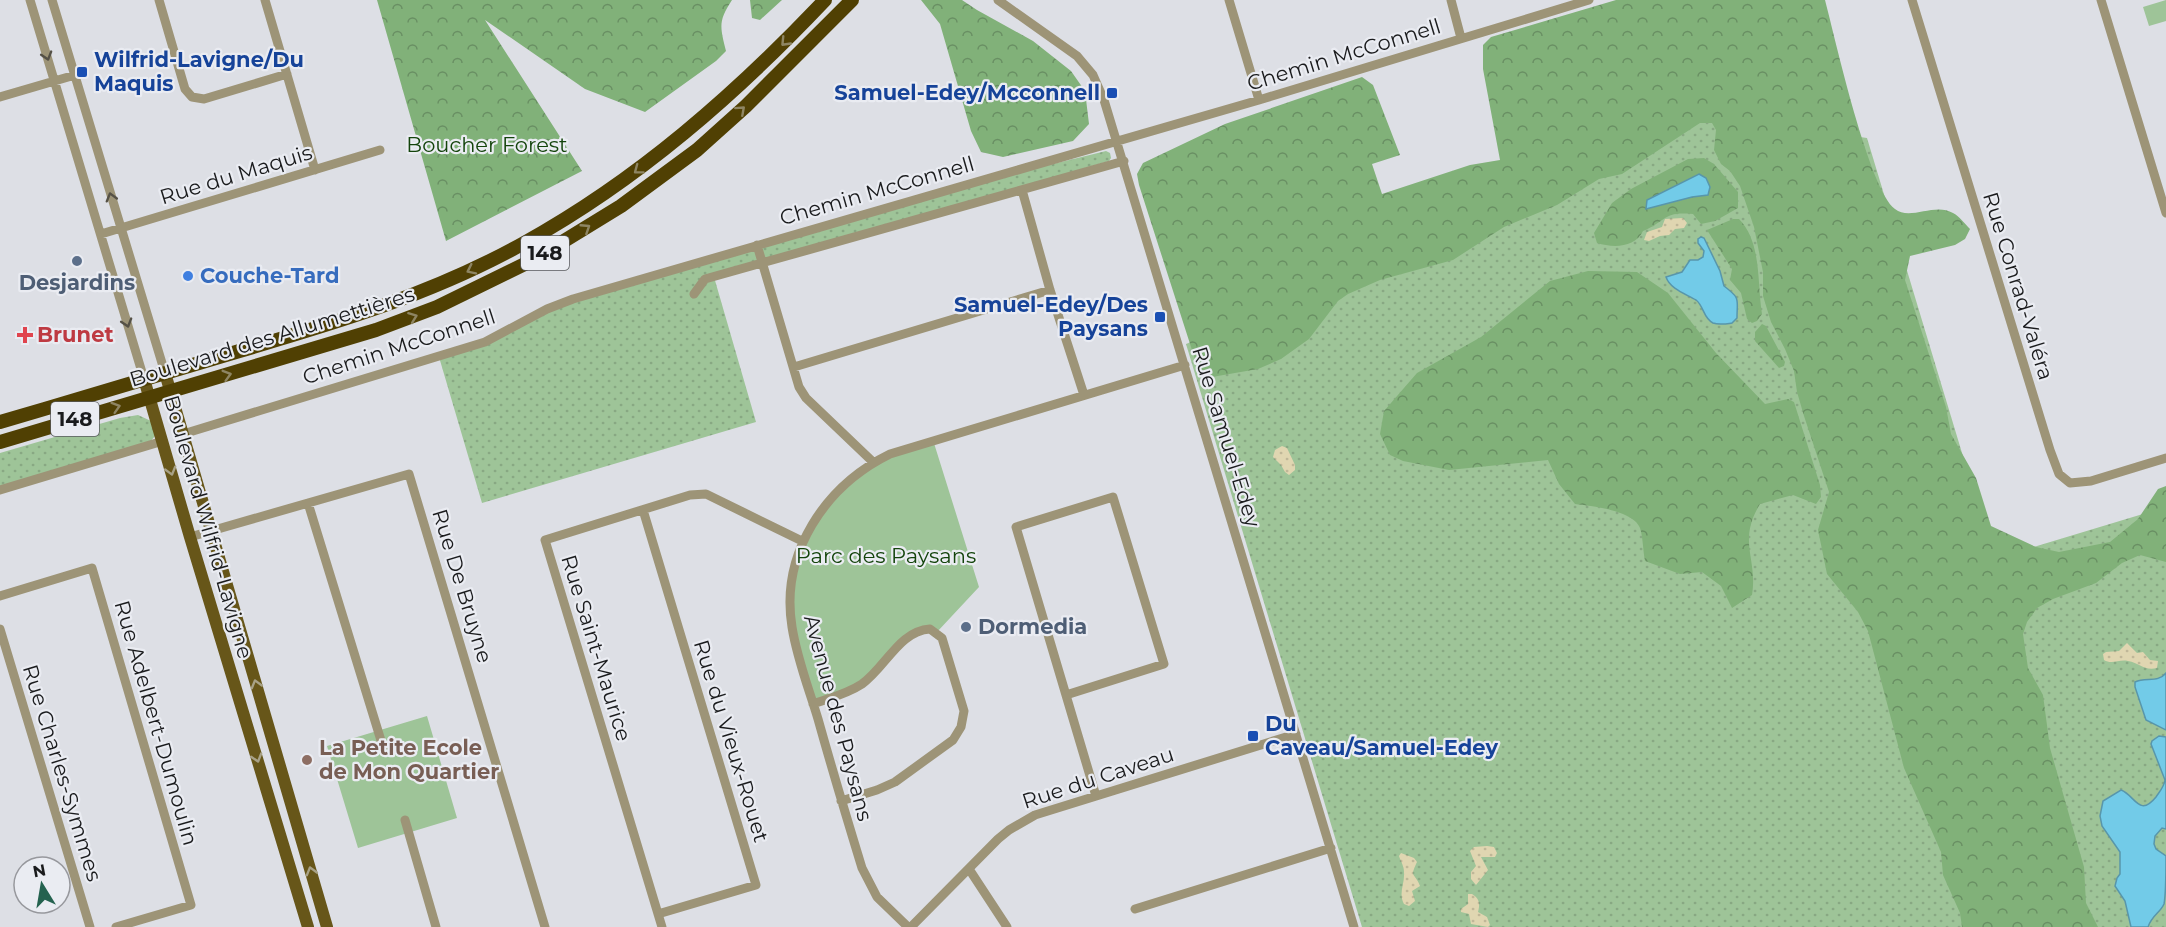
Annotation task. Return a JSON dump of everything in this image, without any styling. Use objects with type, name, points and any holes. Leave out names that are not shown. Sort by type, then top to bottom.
[{"type":"highway","name":"Boulevard des Allumettières","points":[[0,422],[293,336],[387,305],[439,285],[523,244],[613,188],[698,122],[779,48],[825,0]]},
{"type":"highway","name":"Boulevard des Allumettières","points":[[0,442],[376,330],[437,307],[533,260],[621,206],[697,150],[754,99],[852,0]]},
{"type":"main road","name":"Boulevard Wilfrid-Lavigne","points":[[165,373],[327,927]]},
{"type":"main road","name":"Boulevard Wilfrid-Lavigne","points":[[144,379],[308,927]]},
{"type":"street","name":"Boulevard Wilfrid-Lavigne","points":[[30,0],[144,379]]},
{"type":"street","name":"Boulevard Wilfrid-Lavigne","points":[[52,0],[165,373]]},
{"type":"street","points":[[159,0],[185,88],[192,97],[204,99],[287,74]]},
{"type":"street","points":[[265,0],[315,170]]},
{"type":"street","name":"Rue Samuel-Edey","points":[[998,0],[1067,48],[1086,65],[1099,86],[1118,140],[1354,927]]},
{"type":"street","points":[[1229,0],[1259,100]]},
{"type":"street","points":[[1451,0],[1461,38]]},
{"type":"street","name":"Chemin McConnell","points":[[183,434],[468,348],[499,337],[547,309],[573,299],[1259,100],[1589,0]]},
{"type":"street","name":"Rue Conrad-Valéra","points":[[1912,0],[2059,474],[2070,483],[2091,482],[2166,458]]},
{"type":"street","points":[[2102,0],[2166,213]]},
{"type":"street","points":[[0,96],[75,75]]},
{"type":"street","name":"Rue du Maquis","points":[[101,234],[380,150]]},
{"type":"street","points":[[694,294],[705,279],[763,265],[1124,161]]},
{"type":"street","points":[[1022,190],[1050,290],[1084,395]]},
{"type":"street","points":[[757,245],[799,387],[806,398],[873,462]]},
{"type":"street","points":[[794,368],[1050,290]]},
{"type":"street","name":"Avenue des Paysans","points":[[909,927],[877,897],[868,884],[796,650],[790,607],[795,564],[802,541],[815,518],[854,475],[890,454],[1185,365]]},
{"type":"street","points":[[0,490],[163,441]]},
{"type":"street","name":"Rue De Bruyne","points":[[190,537],[409,474],[545,927]]},
{"type":"street","name":"Rue Saint-Maurice","points":[[662,927],[545,540],[690,495],[706,494],[802,541]]},
{"type":"street","points":[[1066,695],[1164,664],[1113,497],[1016,526],[1066,695],[1096,796]]},
{"type":"street","points":[[309,503],[382,747]]},
{"type":"street","name":"Rue du Vieux-Rouet","points":[[643,510],[756,885],[658,914]]},
{"type":"street","name":"Rue Adelbert-Dumoulin","points":[[0,596],[92,568],[191,905],[116,927]]},
{"type":"street","points":[[813,704],[849,691],[863,683],[909,635],[920,629],[930,628],[942,638],[964,711],[961,727],[953,740],[895,783],[841,801]]},
{"type":"street","name":"Rue Charles-Symmes","points":[[0,629],[90,927]]},
{"type":"street","name":"Rue du Caveau","points":[[909,927],[998,839],[1022,822],[1048,810],[1296,734]]},
{"type":"street","points":[[405,820],[436,927]]},
{"type":"street","points":[[1135,909],[1331,848]]},
{"type":"street","points":[[969,869],[1007,927]]},
{"type":"green space","name":"Boucher Forest","points":[[377,0],[732,0],[722,19],[722,36],[726,51],[716,61],[645,112],[585,89],[485,20],[582,171],[446,241]]},
{"type":"green space","points":[[750,0],[782,0],[760,20],[752,18]]},
{"type":"green space","points":[[921,0],[962,0],[1033,41],[1071,71],[1085,91],[1089,124],[1073,141],[1003,157],[981,152],[971,131],[940,24]]},
{"type":"green space","points":[[1616,0],[1825,0],[1864,145],[1885,196],[1895,209],[1901,212],[1946,210],[1957,216],[1970,229],[1965,239],[1955,245],[1910,256],[1905,280],[1946,407],[1951,434],[1976,478],[1991,526],[2036,547],[2059,552],[2110,542],[2138,519],[2158,489],[2166,486],[2166,562],[2140,555],[2122,563],[2096,583],[2053,599],[2037,608],[2027,622],[2023,634],[2028,668],[2043,695],[2050,748],[2084,867],[2086,903],[2098,927],[1962,927],[1960,913],[1943,875],[1941,852],[1904,768],[1868,631],[1858,612],[1827,574],[1818,530],[1829,492],[1797,392],[1794,371],[1771,322],[1763,296],[1763,272],[1754,227],[1740,186],[1730,171],[1721,164],[1714,150],[1716,130],[1712,123],[1700,123],[1622,174],[1599,179],[1557,205],[1504,227],[1453,260],[1380,280],[1348,294],[1338,301],[1309,339],[1281,359],[1258,369],[1212,377],[1200,375],[1139,185],[1137,174],[1143,163],[1225,124],[1362,77],[1373,85],[1400,155],[1372,164],[1382,194],[1470,165],[1500,160],[1483,69],[1483,45],[1491,37]]},
{"type":"green space","points":[[2166,0],[2166,21],[2149,26],[2143,7]]},
{"type":"green space","points":[[1704,114],[1867,138],[1994,559],[2166,507],[2166,927],[1362,927],[1186,344],[1519,213]]},
{"type":"green space","points":[[1106,151],[1110,153],[1109,161],[714,277],[756,422],[482,503],[439,357],[485,342],[547,309],[925,195]]},
{"type":"green space","points":[[1704,158],[1714,164],[1738,192],[1738,208],[1715,221],[1701,224],[1693,214],[1670,215],[1643,231],[1635,241],[1629,244],[1610,246],[1597,243],[1594,233],[1612,203],[1631,189],[1688,159]]},
{"type":"green space","points":[[1733,219],[1739,219],[1746,228],[1755,251],[1762,314],[1757,321],[1752,323],[1747,319],[1741,293],[1730,280],[1732,269],[1707,230]]},
{"type":"green space","points":[[1588,271],[1637,272],[1668,293],[1716,353],[1765,404],[1788,399],[1794,402],[1820,485],[1821,497],[1816,504],[1793,495],[1760,504],[1753,517],[1749,540],[1753,571],[1752,595],[1732,608],[1721,586],[1702,572],[1680,574],[1645,561],[1641,532],[1636,522],[1611,510],[1575,504],[1559,484],[1548,460],[1449,470],[1403,461],[1390,455],[1380,434],[1384,411],[1417,373],[1481,337],[1550,281]]},
{"type":"green space","points":[[1762,324],[1766,326],[1785,362],[1784,366],[1779,368],[1755,341],[1755,332]]},
{"type":"green space","points":[[138,415],[151,421],[155,436],[150,442],[0,486],[0,453],[120,418]]},
{"type":"green space","name":"Parc des Paysans","points":[[933,440],[979,587],[937,632],[920,629],[863,683],[813,704],[797,650],[791,586],[815,517],[875,462]]},
{"type":"green space","points":[[427,716],[457,818],[358,848],[327,746]]},
{"type":"sand","points":[[1683,218],[1687,223],[1684,228],[1675,229],[1669,235],[1649,241],[1644,240],[1647,232],[1662,227],[1665,219]]},
{"type":"sand","points":[[1282,446],[1287,448],[1295,465],[1295,470],[1289,475],[1273,457],[1275,450]]},
{"type":"sand","points":[[2127,643],[2137,653],[2143,652],[2150,660],[2158,661],[2157,668],[2145,668],[2128,661],[2104,660],[2103,654],[2119,651]]},
{"type":"sand","points":[[1474,847],[1494,847],[1497,853],[1495,857],[1481,857],[1488,870],[1476,885],[1471,879],[1471,872],[1476,866],[1470,851]]},
{"type":"sand","points":[[1401,853],[1414,858],[1417,862],[1413,873],[1420,886],[1412,891],[1415,901],[1409,906],[1404,904],[1402,896],[1404,872],[1399,856]]},
{"type":"sand","points":[[1468,894],[1472,894],[1478,900],[1478,912],[1487,917],[1490,925],[1488,927],[1471,924],[1469,914],[1461,912],[1461,909],[1468,904]]},
{"type":"water","points":[[1699,174],[1706,178],[1710,187],[1708,195],[1646,209],[1647,200]]},
{"type":"water","points":[[1701,237],[1704,238],[1720,271],[1724,286],[1737,299],[1737,318],[1732,323],[1718,324],[1710,321],[1696,300],[1675,288],[1666,277],[1682,272],[1690,260],[1703,257],[1704,251],[1698,243]]},
{"type":"water","points":[[2166,673],[2166,730],[2146,720],[2135,682],[2156,679]]},
{"type":"water","points":[[2159,736],[2166,737],[2166,829],[2162,828],[2155,836],[2154,844],[2156,849],[2166,856],[2165,900],[2148,927],[2131,927],[2125,901],[2115,886],[2120,874],[2120,852],[2102,826],[2100,816],[2103,801],[2121,790],[2141,805],[2150,803],[2156,797],[2165,780],[2151,744]]},
{"type":"place","name":"Wilfrid-Lavigne/Du Maquis","points":[[82,72]]},
{"type":"place","name":"Samuel-Edey/Mcconnell","points":[[1112,93]]},
{"type":"place","name":"Desjardins","points":[[77,261]]},
{"type":"place","name":"Couche-Tard","points":[[188,276]]},
{"type":"place","name":"Samuel-Edey/Des Paysans","points":[[1160,317]]},
{"type":"place","name":"Brunet","points":[[25,335]]},
{"type":"place","name":"Dormedia","points":[[966,627]]},
{"type":"place","name":"Du Caveau/Samuel-Edey","points":[[1253,736]]},
{"type":"place","name":"La Petite Ecole de Mon Quartier","points":[[307,760]]}]
